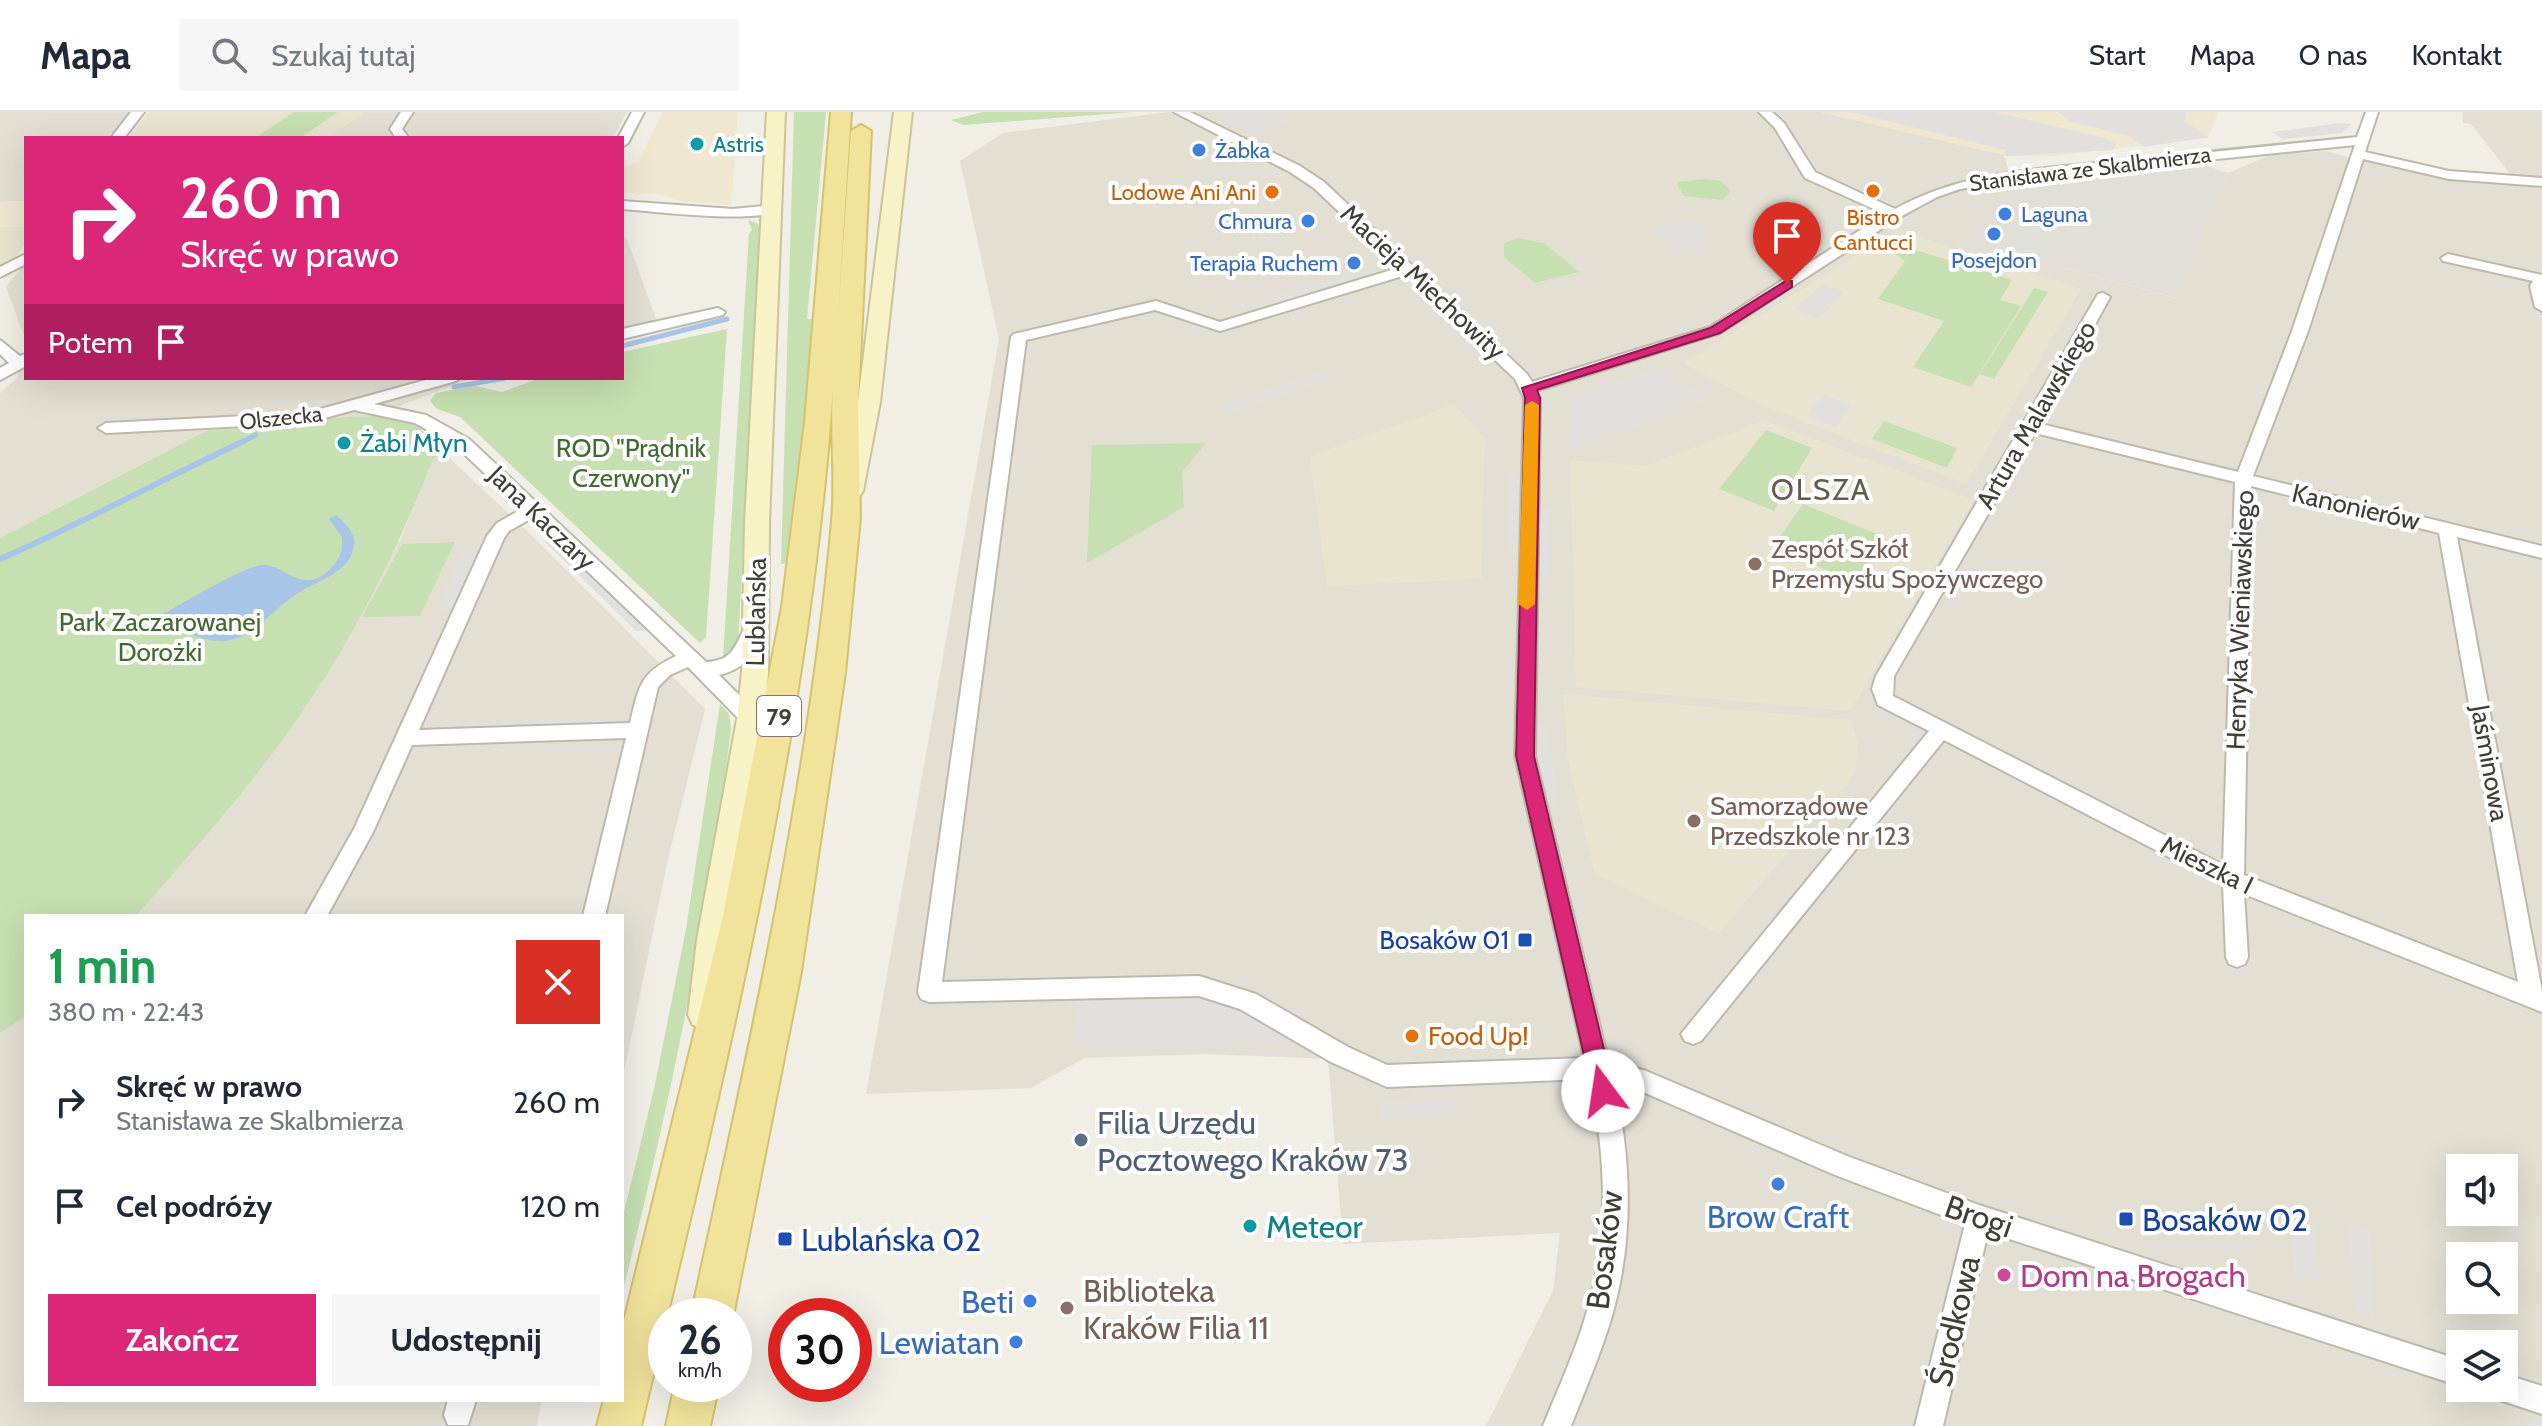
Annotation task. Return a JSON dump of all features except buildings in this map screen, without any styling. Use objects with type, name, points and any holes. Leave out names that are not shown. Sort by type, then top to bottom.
[{"type":"main road","name":"Lublańska","points":[[695,1108],[712,940],[751,719],[755,672],[776,112]]},
{"type":"main road","name":"79","points":[[716,1298],[799,879],[830,673],[846,518],[845,403],[837,318],[841,112]]},
{"type":"main road","name":"79","points":[[837,318],[862,112]]},
{"type":"main road","points":[[846,518],[869,402],[903,112]]},
{"type":"main road","name":"Lublańska","points":[[619,1426],[737,940],[783,691],[837,318]]},
{"type":"main road","points":[[688,1426],[693,1402]]},
{"type":"street","points":[[119,136],[138,112]]},
{"type":"street","points":[[401,136],[396,129],[407,112]]},
{"type":"street","points":[[624,139],[638,112]]},
{"type":"street","name":"Macieja Miechowity","points":[[1180,112],[1314,181],[1506,361],[1529,388]]},
{"type":"street","name":"Macieja Miechowity","points":[[1201,112],[1213,127]]},
{"type":"street","points":[[1765,112],[1780,126],[1810,175],[1895,214]]},
{"type":"street","name":"Henryka Wieniawskiego","points":[[2237,957],[2233,880],[2243,480],[2300,331],[2372,112]]},
{"type":"street","name":"Stanisława ze Skalbmierza","points":[[1529,388],[1715,330],[1895,214],[1932,194],[1990,179],[2364,140]]},
{"type":"street","points":[[2358,154],[2449,175],[2542,182]]},
{"type":"street","points":[[624,205],[724,213],[773,209]]},
{"type":"street","points":[[2448,258],[2542,279],[2537,286],[2542,307]]},
{"type":"street","points":[[0,273],[24,260]]},
{"type":"street","name":"Brogi","points":[[1407,270],[1220,327],[1156,305],[1019,337],[929,992],[1199,986],[1233,994],[1363,1067],[1387,1076],[1597,1068],[1638,1079],[1844,1167],[1979,1217],[2446,1368]]},
{"type":"street","name":"Artura Malawskiego","points":[[1885,700],[1882,689],[1885,676],[2031,427],[2103,297]]},
{"type":"street","points":[[624,334],[718,312]]},
{"type":"street","points":[[0,345],[22,360],[0,375]]},
{"type":"street","name":"Olszecka","points":[[106,428],[275,422],[359,406],[444,380]]},
{"type":"street","points":[[1529,388],[1532,398],[1525,756],[1597,1068]]},
{"type":"street","name":"Jana Kaczary","points":[[359,406],[420,419],[454,435],[696,663],[751,719]]},
{"type":"street","name":"Kanonierów","points":[[2031,427],[2542,552]]},
{"type":"street","points":[[317,914],[349,859],[496,536],[503,527],[534,510]]},
{"type":"street","name":"Jaśminowa","points":[[2447,529],[2537,1000]]},
{"type":"street","points":[[594,914],[649,684],[663,670],[696,663],[725,668],[736,662],[745,654],[755,620]]},
{"type":"street","name":"Mieszka I","points":[[1885,700],[2233,880],[2537,1000]]},
{"type":"street","points":[[406,738],[636,730]]},
{"type":"street","points":[[1693,1034],[1941,730]]},
{"type":"street","name":"Bosaków","points":[[1557,1426],[1605,1291],[1613,1216],[1613,1143],[1611,1122],[1597,1068]]},
{"type":"street","name":"Środkowa","points":[[1929,1426],[1979,1217]]},
{"type":"street","points":[[2518,1392],[2542,1400]]},
{"type":"shaded area","points":[[0,112],[131,112],[111,136],[24,136],[24,201],[0,202]]},
{"type":"shaded area","points":[[149,112],[364,112],[329,136],[129,136]]},
{"type":"shaded area","points":[[364,112],[627,112],[614,136],[329,136]]},
{"type":"shaded area","points":[[663,112],[738,112],[731,205],[685,202],[658,194],[624,193],[624,166],[638,162]]},
{"type":"shaded area","points":[[1169,112],[1821,112],[2004,155],[2014,189],[1957,248],[2047,263],[2176,298],[2228,173],[2270,155],[2325,151],[2368,162],[2511,175],[2471,124],[2463,123],[2463,112],[2542,112],[2542,1426],[1486,1426],[1553,1291],[1560,1233],[1343,1244],[1328,1059],[1207,1054],[1085,1058],[1031,1088],[866,1094],[999,339],[960,161],[1003,133]]},
{"type":"shaded area","points":[[1215,112],[1280,112],[1290,118],[1260,135],[1253,135]]},
{"type":"shaded area","points":[[1821,112],[2218,112],[2208,138],[2051,156],[2007,156]]},
{"type":"shaded area","points":[[1851,112],[1994,112],[2105,138],[2116,144],[2113,150],[2007,156],[2004,155],[2006,150]]},
{"type":"shaded area","points":[[2059,112],[2183,112],[2187,113],[2184,121],[2208,137],[2144,147],[2129,136],[2069,121]]},
{"type":"shaded area","points":[[2351,124],[2342,133],[2283,139],[2272,132]]},
{"type":"shaded area","points":[[2199,163],[2228,173],[2177,298],[2047,263],[2040,274],[1957,247],[2014,189],[2068,175]]},
{"type":"shaded area","points":[[24,201],[24,227],[0,227],[0,202]]},
{"type":"shaded area","points":[[1688,218],[1707,228],[1699,233],[1709,239],[1689,251],[1651,231],[1670,220],[1678,224]]},
{"type":"shaded area","points":[[0,227],[24,227],[24,246],[13,260],[0,267]]},
{"type":"shaded area","points":[[1897,230],[2081,289],[1966,484],[1758,404],[1684,363]]},
{"type":"shaded area","points":[[624,238],[627,239],[660,330],[624,339]]},
{"type":"shaded area","points":[[24,264],[24,336],[6,287]]},
{"type":"shaded area","points":[[1371,268],[1377,273],[1253,310],[1248,305]]},
{"type":"shaded area","points":[[1822,285],[1844,292],[1819,319],[1794,310]]},
{"type":"shaded area","points":[[24,355],[24,380],[468,380],[373,416],[330,418],[266,428],[208,430],[0,538],[0,393],[17,378]]},
{"type":"shaded area","points":[[1659,370],[1707,399],[1580,447],[1569,447],[1569,397]]},
{"type":"shaded area","points":[[1326,371],[1332,378],[1227,413],[1220,405]]},
{"type":"shaded area","points":[[1823,394],[1852,405],[1836,427],[1807,416]]},
{"type":"shaded area","points":[[1454,404],[1485,438],[1481,579],[1327,586],[1310,456]]},
{"type":"shaded area","name":"Zespół Szkół Przemysłu Spożywczego","points":[[1764,420],[1974,500],[1850,711],[1576,687],[1570,460],[1646,466]]},
{"type":"shaded area","points":[[443,452],[521,525],[705,709],[668,859],[624,1072],[624,914],[138,914],[263,766],[310,701],[401,538],[433,459]]},
{"type":"shaded area","points":[[1518,469],[1516,555],[1507,547],[1509,474]]},
{"type":"shaded area","points":[[1538,502],[1549,511],[1550,576],[1538,584]]},
{"type":"shaded area","points":[[548,534],[648,631],[636,631],[545,542]]},
{"type":"shaded area","points":[[482,547],[454,609],[436,610],[465,548]]},
{"type":"shaded area","name":"Samorządowe Przedszkole nr 123","points":[[1563,694],[1850,720],[1858,741],[1855,770],[1833,802],[1824,803],[1791,839],[1792,848],[1718,933],[1595,875],[1568,761]]},
{"type":"shaded area","points":[[600,719],[598,726],[442,730],[444,724]]},
{"type":"shaded area","points":[[1538,721],[1547,729],[1558,799],[1551,808],[1541,764]]},
{"type":"shaded area","points":[[1075,995],[1220,995],[1296,1034],[1287,1045],[1073,1048]]},
{"type":"shaded area","points":[[24,1017],[24,1402],[542,1402],[537,1426],[0,1426],[0,1033]]},
{"type":"shaded area","points":[[1462,1099],[1448,1115],[1380,1120],[1379,1103]]},
{"type":"shaded area","points":[[2292,1223],[2316,1225],[2320,1282],[2295,1273]]},
{"type":"shaded area","points":[[2349,1225],[2369,1232],[2375,1322],[2354,1309]]},
{"type":"green space","points":[[294,112],[338,112],[303,136],[258,136]]},
{"type":"green space","points":[[794,112],[826,112],[807,319],[813,319],[802,441],[788,563],[781,564]]},
{"type":"green space","points":[[983,112],[1133,112],[963,125],[951,120]]},
{"type":"green space","points":[[1721,181],[1731,191],[1722,200],[1684,196],[1677,185],[1678,182]]},
{"type":"green space","points":[[748,220],[758,224],[760,229],[738,645],[723,658],[749,234],[752,230]]},
{"type":"green space","points":[[1518,238],[1544,243],[1579,272],[1535,283],[1504,257],[1504,243]]},
{"type":"green space","points":[[1897,247],[1906,247],[2012,280],[2000,300],[2021,306],[1971,387],[1913,367],[1944,321],[1878,299],[1905,261],[1894,253]]},
{"type":"green space","points":[[2034,288],[2048,292],[1994,379],[1980,374]]},
{"type":"green space","name":"ROD \"Prądnik Czerwony\"","points":[[727,329],[706,637],[700,643],[460,417],[437,409],[430,401],[436,393],[475,386],[502,392],[535,380],[624,380],[624,352]]},
{"type":"green space","name":"Park Zaczarowanej Dorożki","points":[[373,416],[404,420],[419,427],[443,452],[433,459],[399,540],[359,620],[313,696],[262,767],[138,914],[24,914],[24,1017],[0,1033],[0,538],[208,430],[266,428],[330,418]]},
{"type":"green space","points":[[1884,421],[1957,448],[1947,468],[1872,439]]},
{"type":"green space","points":[[1766,430],[1812,448],[1774,511],[1719,489]]},
{"type":"green space","points":[[1206,443],[1182,472],[1184,507],[1087,563],[1092,445]]},
{"type":"green space","points":[[1803,504],[1887,538],[1853,581],[1772,547]]},
{"type":"green space","points":[[455,542],[420,616],[362,617],[402,544]]},
{"type":"green space","points":[[720,704],[729,714],[731,729],[711,872],[671,1084],[624,1286],[624,1212],[654,1089],[686,929]]},
{"type":"water","points":[[337,515],[354,537],[354,546],[346,563],[332,575],[291,598],[245,634],[218,641],[159,623],[163,614],[253,567],[274,567],[301,579],[311,580],[321,576],[333,566],[341,552],[342,537],[329,519]]},
{"type":"waterway","points":[[624,345],[727,319]]},
{"type":"waterway","points":[[454,387],[494,380]]},
{"type":"waterway","points":[[244,441],[256,435]]},
{"type":"waterway","points":[[0,559],[244,441]]},
{"type":"waterway","points":[[240,443],[244,441]]},
{"type":"slow traffic","points":[[1527,604],[1532,405]]},
{"type":"place","name":"Astris","points":[[697,144]]},
{"type":"place","name":"Żabka","points":[[1199,150]]},
{"type":"place","name":"Bistro Cantucci","points":[[1873,191]]},
{"type":"place","name":"Lodowe Ani Ani","points":[[1272,192]]},
{"type":"place","name":"Laguna","points":[[2005,214]]},
{"type":"place","name":"Chmura","points":[[1308,221]]},
{"type":"place","name":"Posejdon","points":[[1994,234]]},
{"type":"place","name":"Terapia Ruchem","points":[[1354,263]]},
{"type":"place","name":"Żabi Młyn","points":[[344,443]]},
{"type":"place","name":"Zespół Szkół Przemysłu Spożywczego","points":[[1755,564]]},
{"type":"place","name":"Samorządowe Przedszkole nr 123","points":[[1694,821]]},
{"type":"place","name":"Bosaków 01","points":[[1525,940]]},
{"type":"place","name":"Food Up!","points":[[1412,1036]]},
{"type":"place","name":"Filia Urzędu Pocztowego Kraków 73","points":[[1081,1140]]},
{"type":"place","name":"Brow Craft","points":[[1778,1184]]},
{"type":"place","name":"Bosaków 02","points":[[2126,1219]]},
{"type":"place","name":"Meteor","points":[[1250,1226]]},
{"type":"place","name":"Lublańska 02","points":[[785,1239]]},
{"type":"place","name":"Dom na Brogach","points":[[2004,1275]]},
{"type":"place","name":"Beti","points":[[1030,1301]]},
{"type":"place","name":"Biblioteka Kraków Filia 11","points":[[1067,1308]]},
{"type":"place","name":"Lewiatan","points":[[1016,1342]]},
{"type":"district","name":"OLSZA","points":[[1821,489]]},
{"type":"route","points":[[1603,1091],[1525,756],[1532,398],[1529,388],[1715,330],[1787,284]]}]
